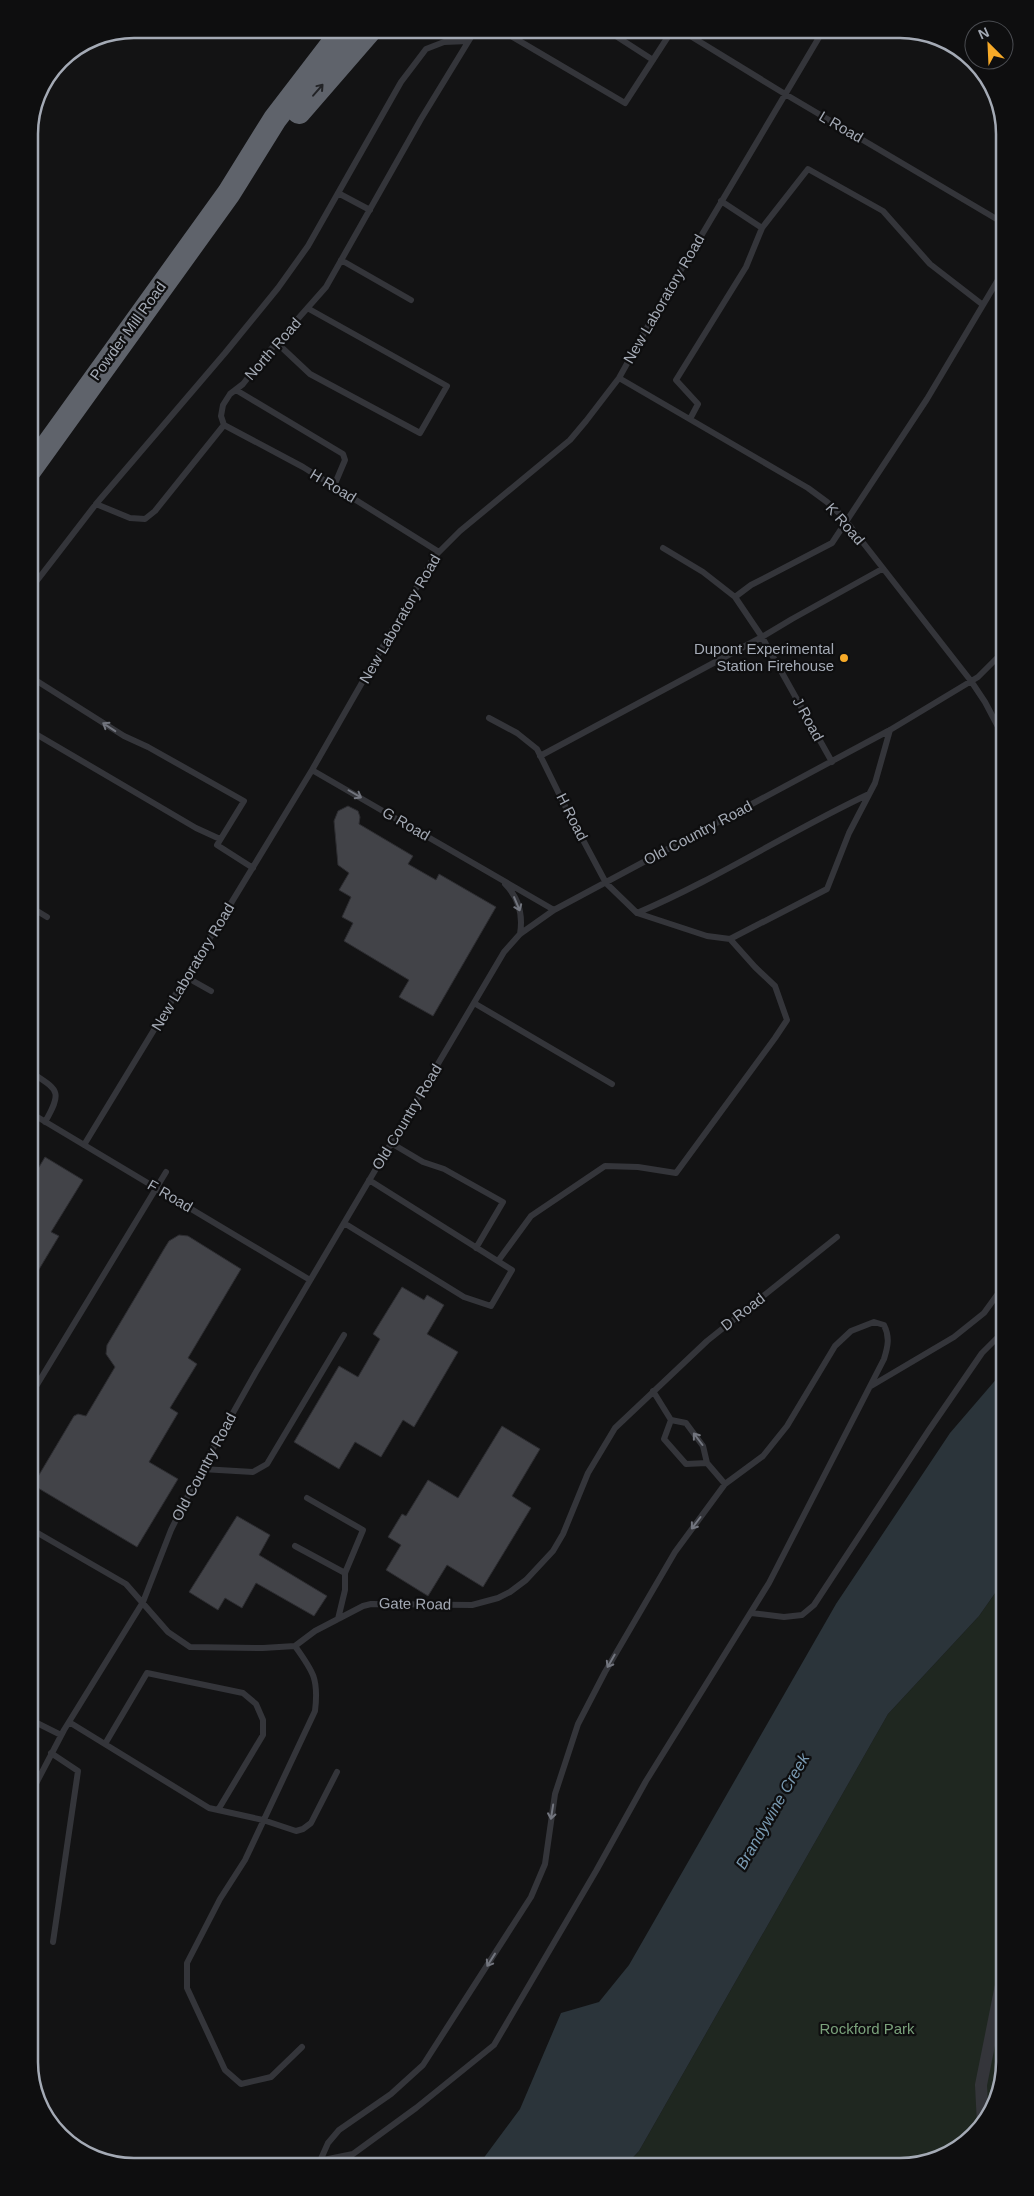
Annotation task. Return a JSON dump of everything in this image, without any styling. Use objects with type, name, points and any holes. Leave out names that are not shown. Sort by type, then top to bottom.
[{"type":"highway","name":"Powder Mill Road","points":[[38,458],[229,193],[275,119],[337,38]]},
{"type":"highway","name":"Powder Mill Road","points":[[229,193],[363,38]]},
{"type":"street","points":[[982,2112],[981,2085],[996,2010]]},
{"type":"lane","name":"North Road","points":[[224,425],[221,416],[224,405],[309,309],[326,287],[421,119],[470,38]]},
{"type":"lane","points":[[514,38],[625,103],[667,38]]},
{"type":"lane","points":[[619,38],[653,60]]},
{"type":"lane","name":"L Road","points":[[694,38],[996,219]]},
{"type":"lane","name":"New Laboratory Road","points":[[84,1145],[312,770],[439,552],[460,530],[570,440],[619,378],[652,317],[819,38]]},
{"type":"lane","points":[[38,579],[96,504],[278,288],[308,246],[401,82],[426,49],[444,42],[468,41]]},
{"type":"lane","points":[[690,419],[698,404],[676,380],[746,267],[762,228],[808,170],[883,211],[930,264],[983,305]]},
{"type":"lane","points":[[338,193],[370,210]]},
{"type":"lane","points":[[721,201],[762,228]]},
{"type":"lane","points":[[341,260],[411,300]]},
{"type":"lane","points":[[735,597],[751,585],[832,543],[928,399],[996,283]]},
{"type":"lane","points":[[277,343],[310,374],[420,433],[447,386],[309,309]]},
{"type":"lane","name":"K Road","points":[[619,378],[808,488],[827,502],[847,523],[971,681],[996,723]]},
{"type":"lane","points":[[236,390],[343,454],[345,460],[334,486]]},
{"type":"lane","points":[[96,504],[130,518],[145,519],[155,511],[224,425]]},
{"type":"lane","name":"H Road","points":[[224,425],[334,486],[439,552]]},
{"type":"lane","name":"J Road","points":[[663,548],[710,576],[735,597],[762,638],[832,762]]},
{"type":"lane","points":[[540,756],[762,638],[792,618],[882,569]]},
{"type":"lane","name":"Old Country Road","points":[[38,1779],[61,1735],[142,1602],[171,1530],[202,1469],[310,1280],[504,952],[520,934],[554,910],[890,730],[971,681],[984,672],[996,659]]},
{"type":"lane","points":[[38,682],[124,736],[244,801],[217,845],[253,868]]},
{"type":"lane","name":"H Road","points":[[489,718],[517,733],[537,749],[566,810],[606,883],[637,913]]},
{"type":"lane","points":[[637,913],[707,936],[730,939],[827,889],[849,833],[875,783],[890,730]]},
{"type":"lane","points":[[38,735],[196,828],[220,839]]},
{"type":"lane","name":"G Road","points":[[312,770],[554,910]]},
{"type":"lane","points":[[637,913],[676,896],[869,794]]},
{"type":"lane","points":[[499,878],[509,888],[521,912],[520,934]]},
{"type":"lane","points":[[38,912],[47,917]]},
{"type":"lane","points":[[498,1261],[531,1216],[605,1166],[638,1167],[676,1173],[775,1038],[787,1020],[775,986],[730,939]]},
{"type":"lane","points":[[186,977],[211,991]]},
{"type":"lane","points":[[474,1003],[612,1084]]},
{"type":"lane","points":[[38,1077],[54,1088],[56,1094],[55,1105],[45,1122]]},
{"type":"lane","name":"F Road","points":[[38,1118],[310,1280]]},
{"type":"lane","points":[[391,1143],[423,1162],[444,1169],[503,1202],[476,1248]]},
{"type":"lane","points":[[38,1383],[166,1172]]},
{"type":"lane","points":[[344,1224],[464,1297],[490,1306],[512,1270],[369,1180]]},
{"type":"lane","name":"D Road","points":[[653,1391],[707,1341],[836,1237]]},
{"type":"lane","points":[[870,1387],[954,1337],[984,1313],[996,1296]]},
{"type":"lane","points":[[321,2158],[328,2143],[339,2130],[391,2094],[423,2065],[531,1897],[544,1864],[555,1794],[578,1724],[605,1672],[675,1552],[725,1484],[763,1456],[787,1426],[835,1346],[851,1331],[874,1322],[884,1325],[887,1332],[888,1346],[870,1387],[770,1583],[646,1781],[596,1871],[494,2045],[416,2108],[353,2154],[334,2158]]},
{"type":"lane","points":[[202,1469],[253,1472],[267,1464],[344,1335]]},
{"type":"lane","points":[[752,1613],[784,1617],[802,1615],[814,1605],[960,1384],[982,1353],[996,1339]]},
{"type":"lane","points":[[653,1391],[671,1420],[686,1423],[703,1446],[708,1463],[725,1484]]},
{"type":"lane","name":"Gate Road","points":[[295,1646],[315,1631],[363,1606],[371,1604],[472,1605],[485,1603],[510,1592],[533,1574],[553,1551],[567,1526],[588,1473],[614,1428],[653,1391]]},
{"type":"lane","points":[[671,1420],[664,1439],[686,1464],[708,1463]]},
{"type":"lane","points":[[306,1498],[364,1530],[345,1573],[345,1590],[338,1619]]},
{"type":"lane","points":[[38,1533],[126,1584],[168,1632],[190,1647],[263,1648],[295,1646],[310,1668],[318,1690],[315,1711],[245,1860],[220,1899],[187,1963],[186,1988],[225,2070],[241,2084],[271,2077],[302,2047]]},
{"type":"lane","points":[[295,1546],[345,1573]]},
{"type":"lane","points":[[105,1744],[147,1673],[243,1693],[256,1704],[263,1720],[263,1735],[218,1810]]},
{"type":"lane","points":[[69,1722],[209,1808],[263,1820],[296,1830],[303,1829],[311,1823],[337,1772]]},
{"type":"lane","points":[[38,1724],[61,1735]]},
{"type":"lane","points":[[51,1752],[78,1771],[53,1942]]},
{"type":"green space","name":"Rockford Park","points":[[996,1592],[996,2075],[987,2105],[980,2116],[964,2135],[949,2146],[919,2157],[632,2158],[639,2151],[888,1714],[979,1616]]},
{"type":"water","name":"Brandywine Creek","points":[[996,1379],[996,1592],[979,1616],[888,1714],[639,2151],[632,2158],[484,2158],[520,2109],[561,2013],[599,2002],[629,1965],[836,1604],[950,1433]]},
{"type":"building","points":[[348,806],[358,811],[360,817],[359,824],[413,856],[408,864],[436,880],[439,874],[496,907],[433,1016],[399,997],[409,980],[344,941],[353,923],[342,917],[351,897],[339,890],[349,873],[338,865],[334,821],[338,811]]},
{"type":"building","points":[[45,1157],[83,1180],[51,1232],[59,1236],[38,1271],[38,1169]]},
{"type":"building","points":[[179,1235],[188,1236],[241,1269],[188,1358],[197,1364],[170,1408],[178,1413],[149,1462],[178,1479],[137,1547],[38,1488],[38,1477],[74,1416],[78,1414],[86,1416],[115,1367],[106,1354],[107,1345],[169,1241]]},
{"type":"building","points":[[402,1287],[424,1300],[427,1295],[444,1305],[427,1334],[458,1352],[414,1427],[403,1420],[381,1457],[355,1442],[339,1469],[294,1442],[339,1366],[358,1377],[380,1339],[373,1334]]},
{"type":"building","points":[[502,1426],[540,1449],[512,1496],[531,1508],[483,1587],[447,1565],[428,1596],[386,1570],[401,1545],[388,1537],[402,1514],[406,1516],[428,1480],[458,1498]]},
{"type":"building","points":[[237,1516],[270,1535],[259,1555],[327,1596],[314,1616],[256,1583],[242,1608],[225,1598],[218,1610],[189,1592]]},
{"type":"place","name":"Dupont Experimental Station Firehouse","points":[[844,658]]}]
